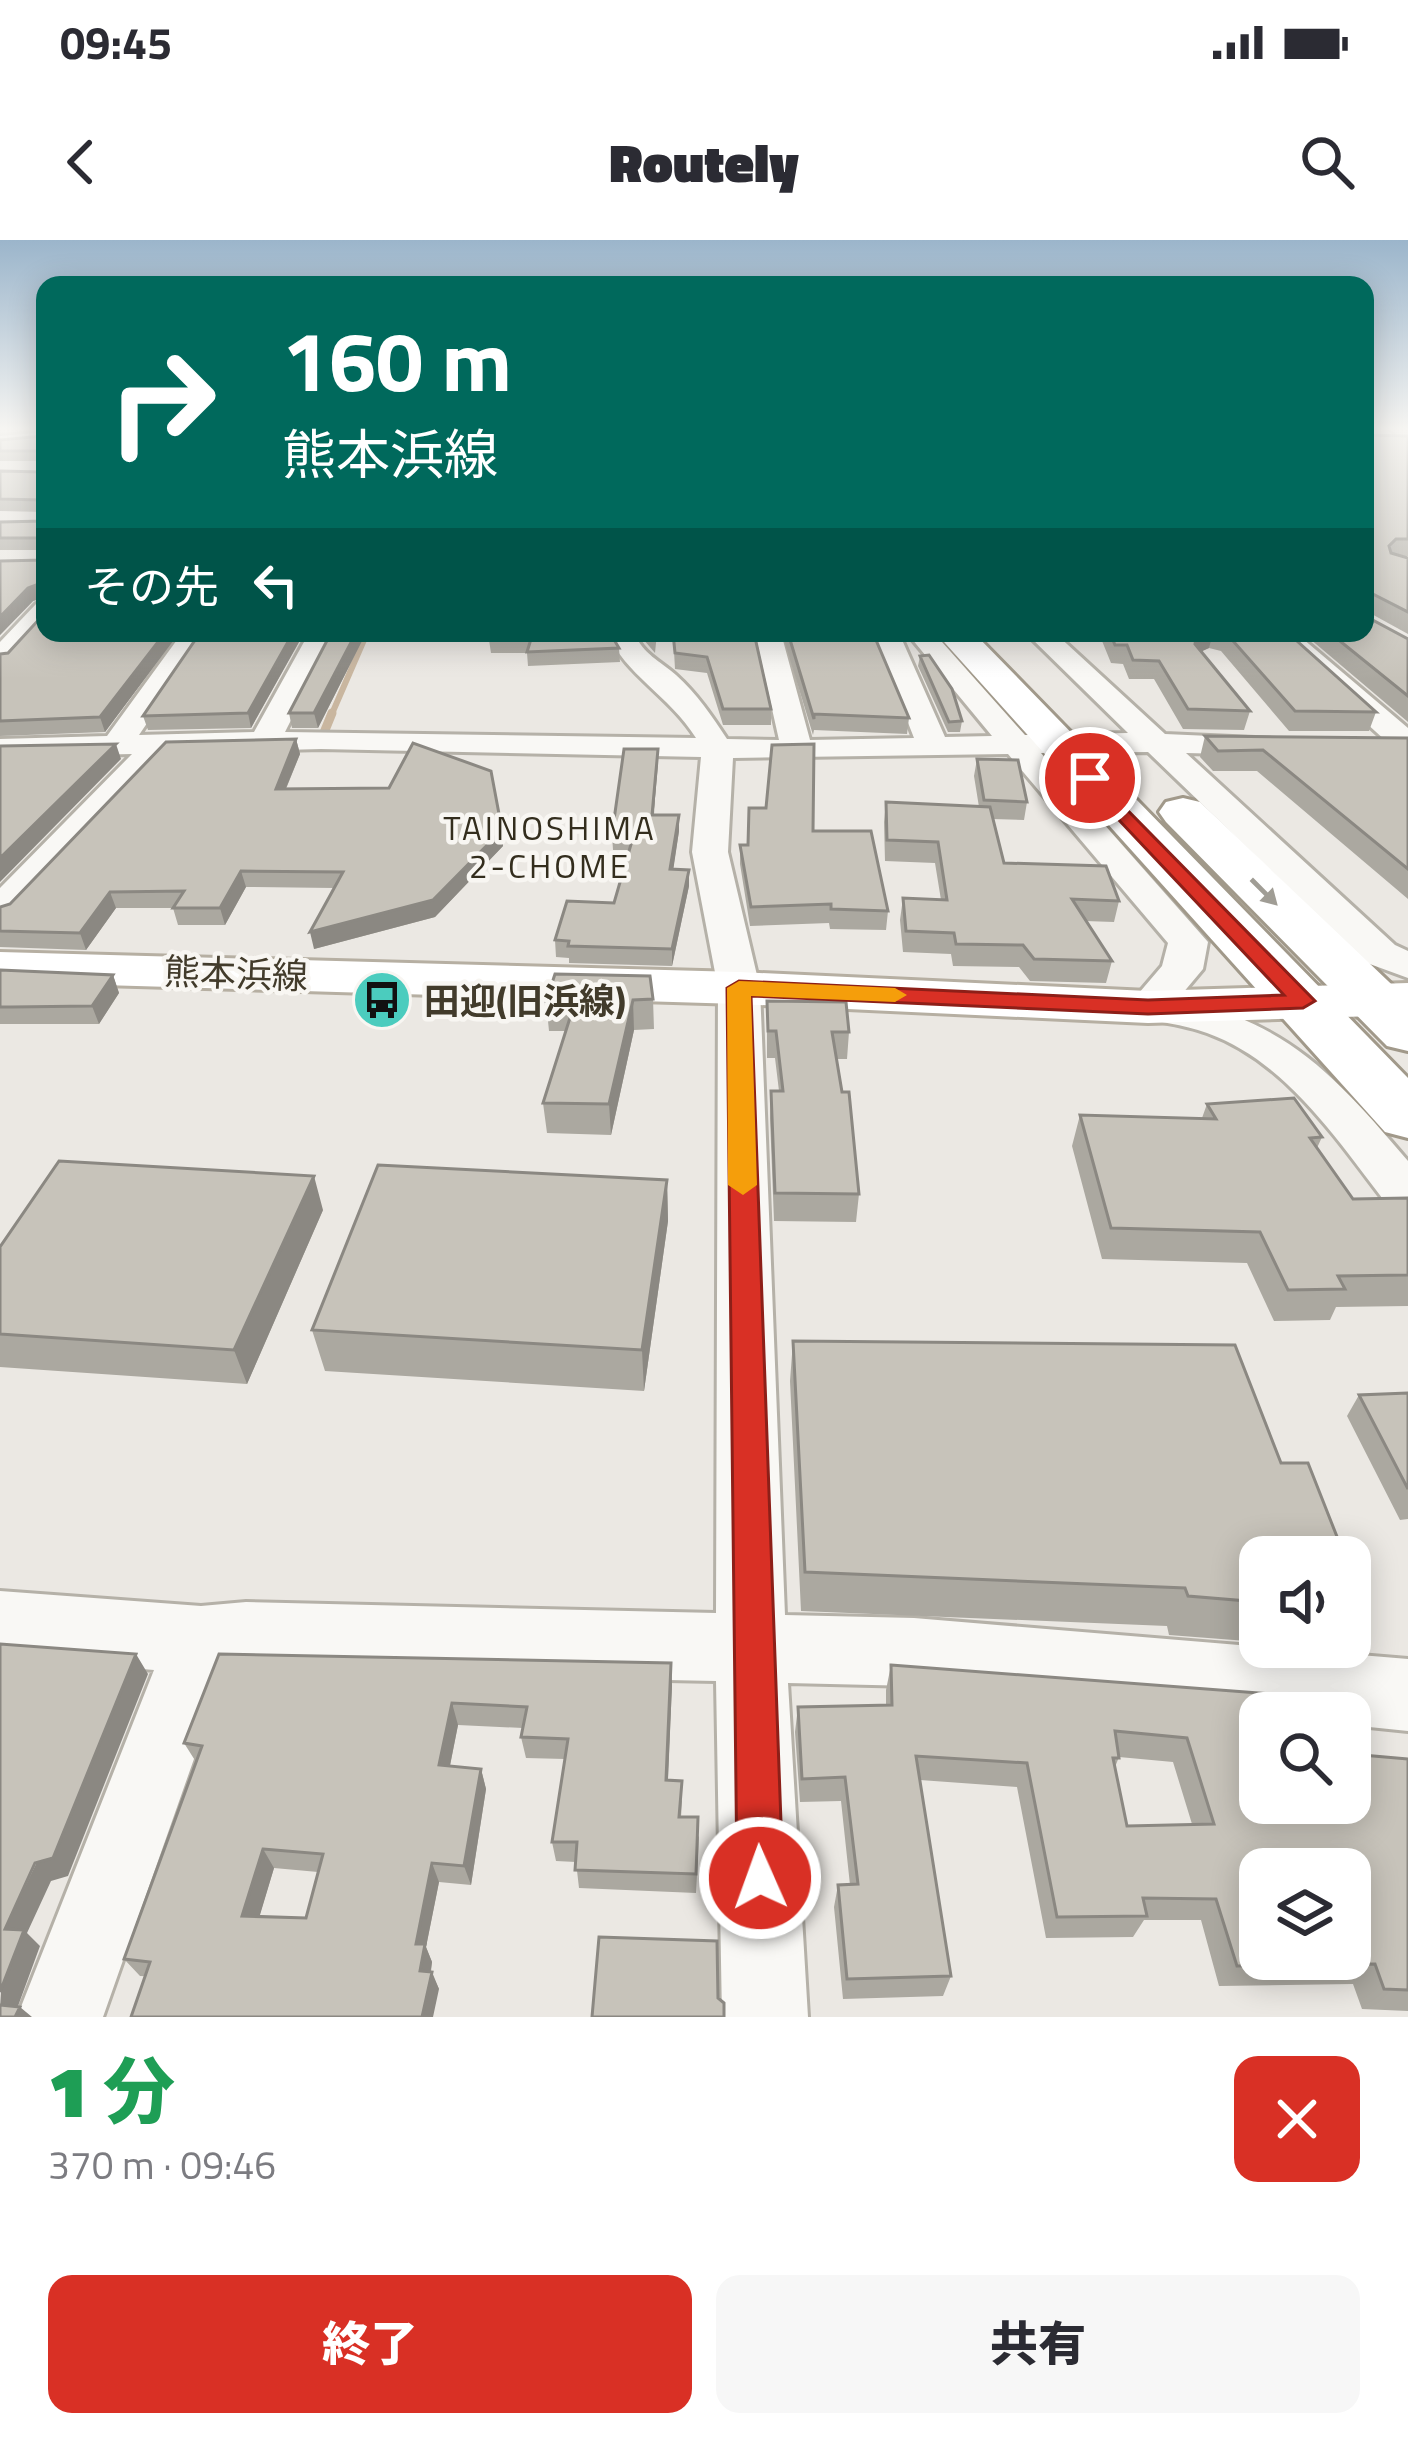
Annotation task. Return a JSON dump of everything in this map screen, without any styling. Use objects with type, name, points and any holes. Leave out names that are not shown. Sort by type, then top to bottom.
[{"type":"highway","points":[[961,642],[1039,747],[1303,1001],[1408,1117]]},
{"type":"highway","points":[[1011,642],[1132,742],[1400,1000]]},
{"type":"main road","name":"熊本浜線","points":[[0,967],[739,988],[1148,1007],[1400,1000]]},
{"type":"street","points":[[15,608],[36,608]]},
{"type":"street","points":[[0,658],[36,618]]},
{"type":"street","points":[[115,747],[189,642]]},
{"type":"street","points":[[264,742],[317,642]]},
{"type":"street","points":[[625,642],[630,655],[679,695],[718,749],[710,852],[739,988],[751,1646],[765,2017]]},
{"type":"street","points":[[770,642],[797,750]]},
{"type":"street","points":[[890,642],[934,748]]},
{"type":"street","points":[[929,642],[1039,747],[1188,942],[1182,969],[1148,1007],[1227,1025],[1270,1047],[1314,1084],[1408,1195]]},
{"type":"street","points":[[1047,642],[1132,742]]},
{"type":"street","points":[[1082,642],[1093,662],[1191,744]]},
{"type":"street","points":[[1290,642],[1408,745]]},
{"type":"street","points":[[4,753],[264,742],[797,750],[1132,742],[1290,746],[1251,712]]},
{"type":"street","points":[[1365,746],[1408,745]]},
{"type":"street","points":[[0,910],[157,746]]},
{"type":"street","points":[[0,1624],[201,1640],[246,1635],[751,1646],[1146,1669],[1408,1695]]},
{"type":"street","points":[[60,2017],[201,1640]]},
{"type":"building","points":[[1374,513],[1408,513],[1408,539],[1396,539],[1389,546],[1391,553],[1408,558],[1408,612],[1374,595]]},
{"type":"building","points":[[36,521],[36,538],[0,538],[0,522]]},
{"type":"building","points":[[36,560],[36,585],[0,617],[0,561]]},
{"type":"building","points":[[1374,621],[1408,639],[1408,696],[1341,642],[1374,642]]},
{"type":"building","points":[[36,623],[36,642],[158,642],[100,717],[0,721],[0,654],[8,653]]},
{"type":"building","points":[[194,642],[288,642],[248,713],[143,716]]},
{"type":"building","points":[[326,642],[351,642],[314,713],[289,713]]},
{"type":"building","points":[[530,642],[615,642],[619,648],[527,652]]},
{"type":"building","points":[[674,642],[756,642],[771,709],[723,709],[707,657],[675,653]]},
{"type":"building","points":[[791,642],[878,642],[909,718],[814,714],[814,719]]},
{"type":"building","points":[[1195,642],[1250,711],[1188,709],[1159,661],[1133,660],[1127,645],[1115,645]]},
{"type":"building","points":[[1234,642],[1298,642],[1376,712],[1295,711]]},
{"type":"building","points":[[929,655],[952,689],[962,721],[949,722],[920,656]]},
{"type":"building","points":[[1205,736],[1408,738],[1408,869],[1263,750],[1218,751]]},
{"type":"building","points":[[296,739],[276,789],[389,788],[413,743],[491,771],[502,830],[433,900],[310,932],[343,872],[241,871],[220,908],[173,908],[184,891],[110,892],[80,933],[0,931],[0,907],[10,904],[166,742]]},
{"type":"building","points":[[116,744],[0,858],[0,746]]},
{"type":"building","points":[[814,744],[813,831],[871,831],[888,911],[831,909],[831,904],[751,907],[740,845],[748,845],[749,808],[766,808],[772,745]]},
{"type":"building","points":[[624,749],[658,749],[652,815],[679,815],[670,869],[689,870],[672,949],[568,946],[569,941],[555,940],[567,901],[614,903],[634,834],[612,834]]},
{"type":"building","points":[[977,759],[1018,760],[1027,802],[984,800]]},
{"type":"building","points":[[886,802],[990,807],[1004,863],[1106,866],[1119,901],[1072,899],[1112,961],[1034,959],[1023,945],[956,944],[954,933],[906,931],[903,898],[947,900],[938,842],[887,840]]},
{"type":"building","points":[[0,970],[113,975],[92,1006],[0,1007]]},
{"type":"building","points":[[555,974],[650,976],[653,999],[633,1000],[609,1104],[543,1103],[575,1002],[546,1001]]},
{"type":"building","points":[[767,1001],[846,1002],[849,1032],[832,1032],[842,1092],[849,1092],[859,1194],[775,1193],[771,1091],[783,1091],[776,1031],[768,1031]]},
{"type":"building","points":[[1294,1098],[1322,1137],[1310,1138],[1353,1199],[1408,1198],[1408,1275],[1338,1276],[1345,1289],[1288,1290],[1260,1232],[1111,1228],[1080,1115],[1216,1119],[1207,1104]]},
{"type":"building","points":[[59,1161],[314,1176],[234,1350],[0,1334],[0,1247]]},
{"type":"building","points":[[378,1165],[667,1180],[642,1350],[312,1330]]},
{"type":"building","points":[[793,1341],[1235,1345],[1281,1463],[1308,1463],[1337,1536],[1239,1536],[1239,1600],[1188,1596],[1185,1588],[805,1572]]},
{"type":"building","points":[[1408,1393],[1408,1489],[1359,1395]]},
{"type":"building","points":[[0,1644],[136,1654],[53,1858],[35,1863],[5,1929],[24,1930],[0,1992]]},
{"type":"building","points":[[219,1654],[671,1663],[666,1780],[682,1781],[679,1817],[698,1817],[696,1874],[575,1870],[577,1842],[552,1842],[568,1739],[521,1737],[527,1707],[452,1703],[439,1765],[481,1769],[464,1866],[432,1863],[416,1944],[425,1944],[420,1971],[432,1972],[422,2017],[131,2017],[150,1962],[124,1959],[202,1746],[184,1743]],"holes":[[[263,1849],[323,1854],[306,1918],[242,1916]]]},
{"type":"building","points":[[891,1665],[1247,1692],[1239,1692],[1239,1824],[1371,1824],[1371,1756],[1408,1759],[1408,1990],[1384,1989],[1371,1964],[1371,1848],[1239,1848],[1237,1966],[1216,1899],[1143,1898],[1147,1916],[1057,1917],[1027,1763],[916,1756],[951,1976],[847,1979],[838,1885],[858,1884],[845,1777],[802,1779],[798,1707],[892,1705]],"holes":[[[1115,1731],[1187,1738],[1214,1824],[1127,1826],[1113,1758],[1119,1758]]]},
{"type":"building","points":[[599,1937],[717,1941],[718,1998],[724,2003],[724,2017],[592,2017]]},
{"type":"building","points":[[0,2005],[20,2007],[15,2017],[0,2017]]},
{"type":"waterway","points":[[331,716],[363,642]]},
{"type":"waterway","points":[[321,740],[332,713]]},
{"type":"slow traffic","points":[[743,1185],[739,988],[895,995]]},
{"type":"place","name":"田迎(旧浜線)","points":[[382,1000]]},
{"type":"district","name":"TAINOSHIMA 2-CHOME","points":[[550,847]]},
{"type":"route","points":[[760,1878],[739,988],[1148,1007],[1303,1001],[1090,778]]}]
